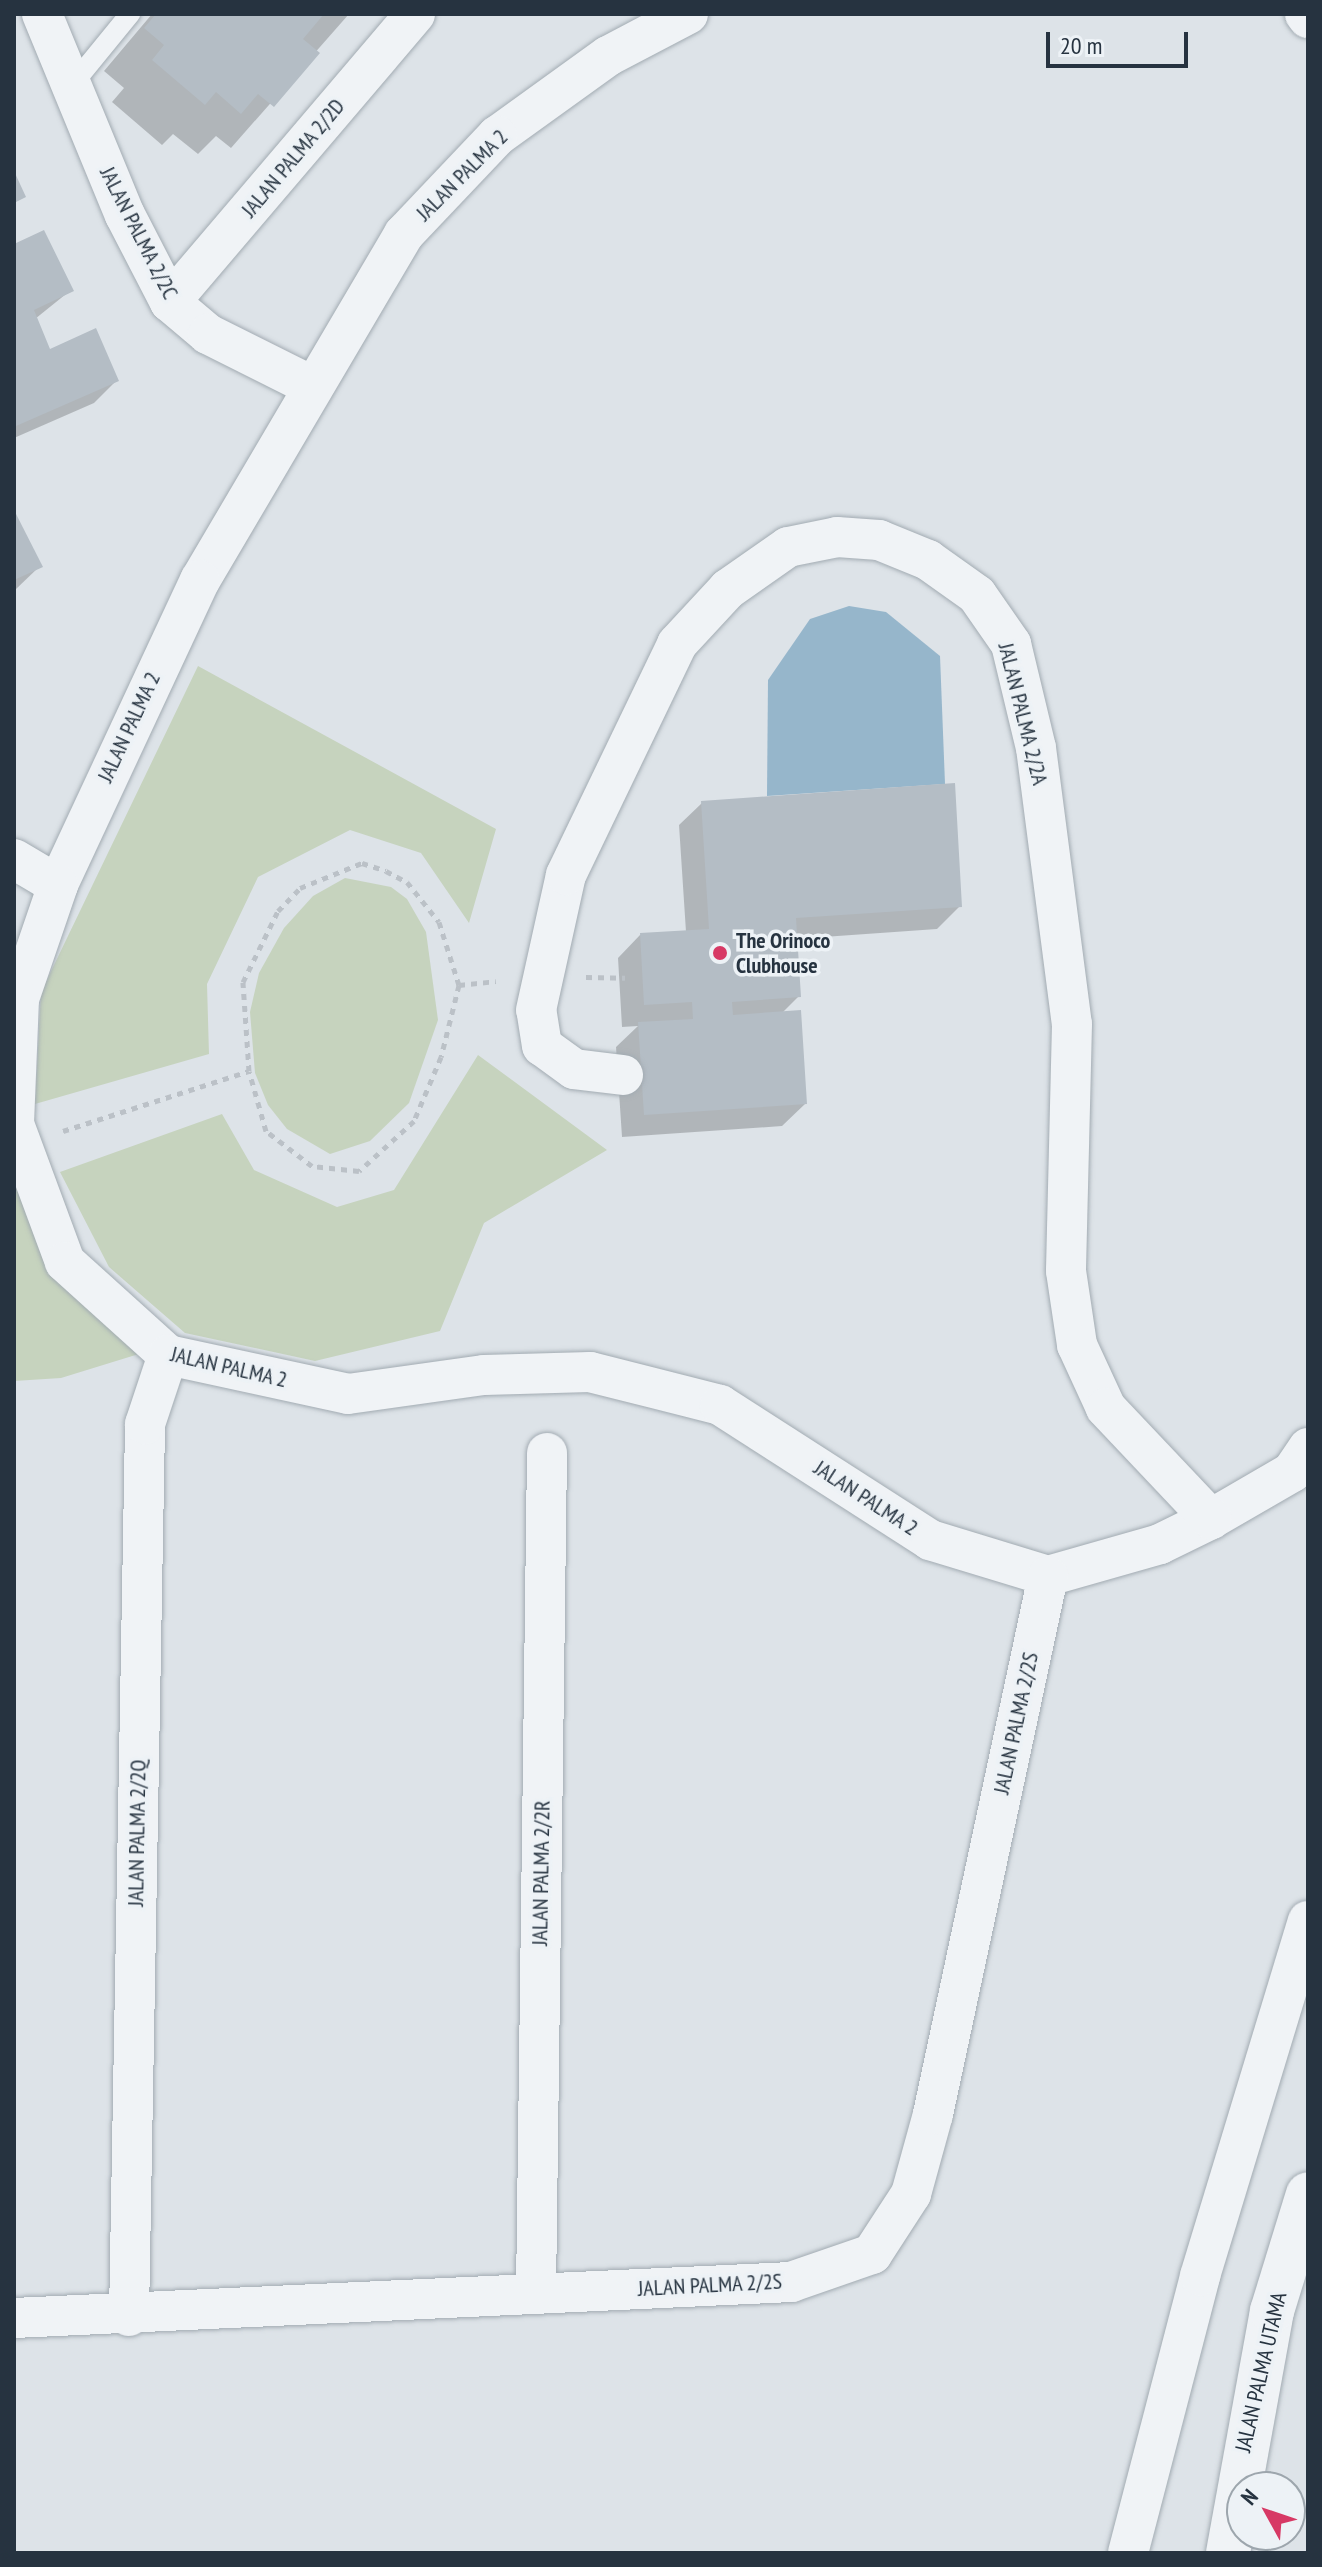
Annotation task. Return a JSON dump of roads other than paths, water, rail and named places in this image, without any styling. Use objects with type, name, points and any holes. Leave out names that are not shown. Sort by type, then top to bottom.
[{"type":"street","name":"JALAN PALMA 2/2C","points":[[42,14],[170,302],[208,334],[310,385]]},
{"type":"street","name":"JALAN PALMA 2/2D","points":[[170,302],[415,14]]},
{"type":"street","name":"JALAN PALMA 2","points":[[688,14],[608,56],[497,136],[404,234],[310,385],[200,580],[58,885],[19,999],[14,1124],[65,1262],[168,1355],[348,1394],[484,1375],[590,1372],[720,1405],[930,1540],[1048,1576]]},
{"type":"street","name":"JALAN PALMA 2/2A","points":[[623,1075],[574,1069],[542,1046],[536,1010],[573,861],[677,644],[728,589],[788,547],[837,537],[904,550],[977,595],[1011,644],[1036,748],[1065,938],[1072,1024],[1066,1271],[1077,1345],[1106,1408],[1211,1519]]},
{"type":"street","points":[[14,859],[58,885]]},
{"type":"street","name":"JALAN PALMA 2/2Q","points":[[129,2316],[145,1424],[168,1355]]},
{"type":"street","points":[[1048,1576],[1160,1544],[1211,1519],[1292,1472],[1308,1448]]},
{"type":"street","name":"JALAN PALMA 2/2R","points":[[536,2293],[547,1453]]},
{"type":"street","name":"JALAN PALMA 2/2S","points":[[14,2318],[129,2316],[791,2282],[872,2254],[911,2194],[933,2114],[1048,1576]]},
{"type":"street","points":[[1128,2553],[1200,2276],[1308,1921]]},
{"type":"street","name":"JALAN PALMA UTAMA","points":[[1228,2553],[1272,2311],[1308,2194]]},
{"type":"lane","points":[[72,85],[130,14]]},
{"type":"water","points":[[849,606],[886,612],[940,656],[945,784],[767,796],[768,680],[810,619]]},
{"type":"place","name":"The Orinoco Clubhouse","points":[[720,953]]}]
